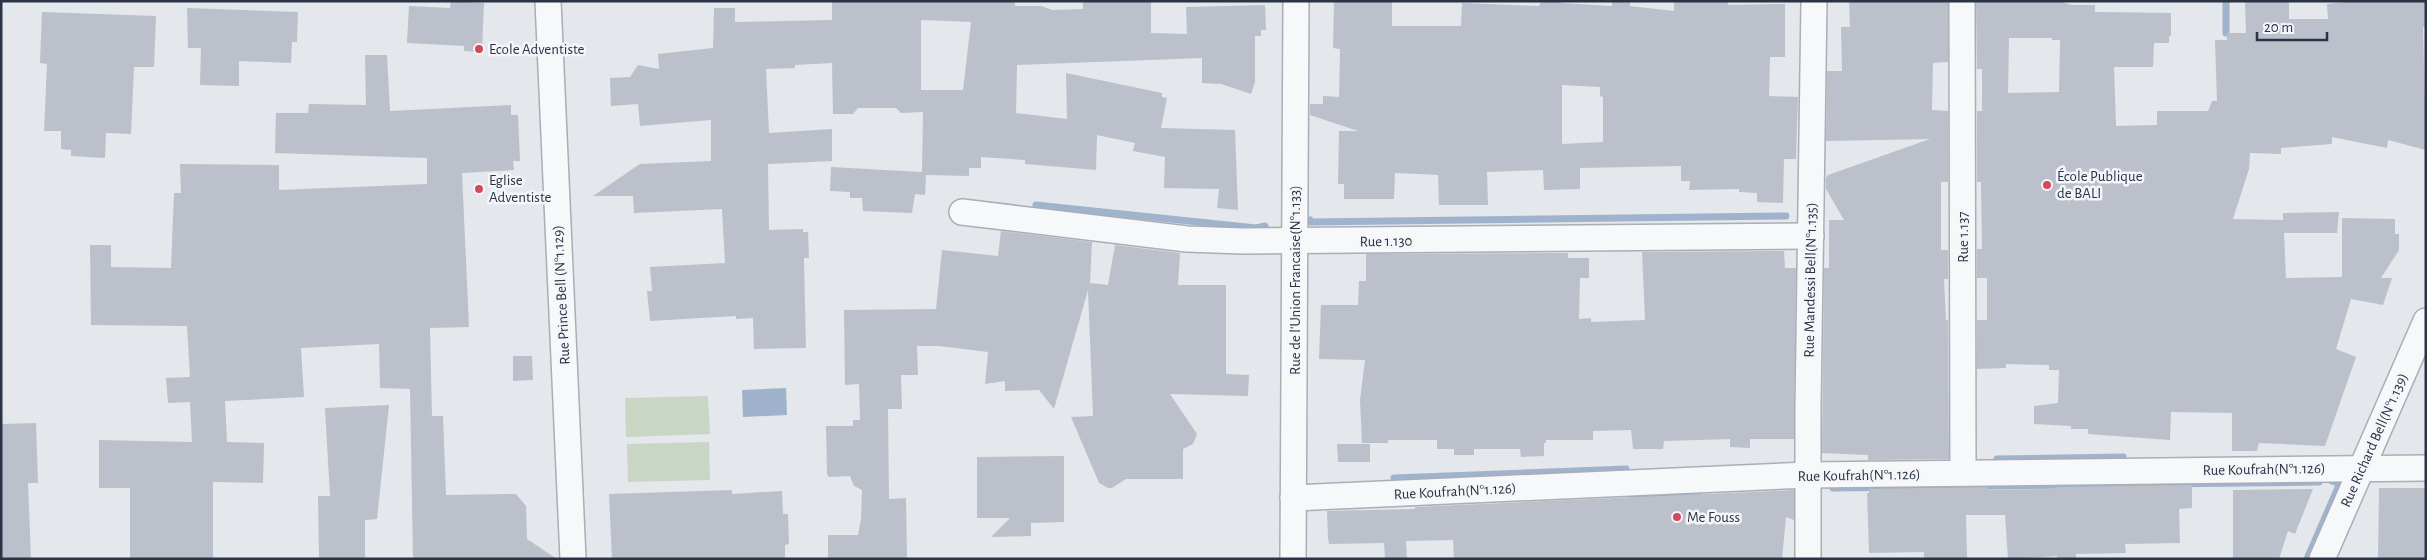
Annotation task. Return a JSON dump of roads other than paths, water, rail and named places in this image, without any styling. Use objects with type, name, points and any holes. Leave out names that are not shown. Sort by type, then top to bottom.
[{"type":"street","name":"Rue Prince Bell (N°1.129)","points":[[548,1],[573,559]]},
{"type":"street","name":"Rue de l'Union Francaise(N°1.133)","points":[[1293,559],[1296,1]]},
{"type":"street","name":"Rue Mandessi Bell(N°1.135)","points":[[1808,559],[1814,1]]},
{"type":"street","name":"Rue 1.137","points":[[1962,1],[1963,472]]},
{"type":"street","name":"Rue 1.130","points":[[962,212],[1187,239],[1296,242],[1812,236]]},
{"type":"street","name":"Rue Richard Bell(N°1.139)","points":[[2322,559],[2360,468],[2426,321]]},
{"type":"street","name":"Rue Koufrah(N°1.126)","points":[[1293,498],[1808,475],[2426,468]]},
{"type":"water","points":[[786,388],[787,415],[743,417],[742,390]]},
{"type":"waterway","points":[[2226,3],[2226,33]]},
{"type":"waterway","points":[[1036,205],[1256,228],[1265,226]]},
{"type":"waterway","points":[[1310,220],[1311,222],[1786,216]]},
{"type":"waterway","points":[[1997,459],[2123,457]]},
{"type":"waterway","points":[[1394,478],[1626,469]]},
{"type":"waterway","points":[[2307,559],[2340,483],[2332,481]]},
{"type":"waterway","points":[[1833,488],[2319,482]]},
{"type":"waterway","points":[[1633,496],[1698,495]]},
{"type":"place","name":"Ecole Adventiste","points":[[479,49]]},
{"type":"place","name":"École Publique de BALI","points":[[2047,185]]},
{"type":"place","name":"Eglise Adventiste","points":[[479,189]]},
{"type":"place","name":"Me Fouss","points":[[1677,517]]}]
